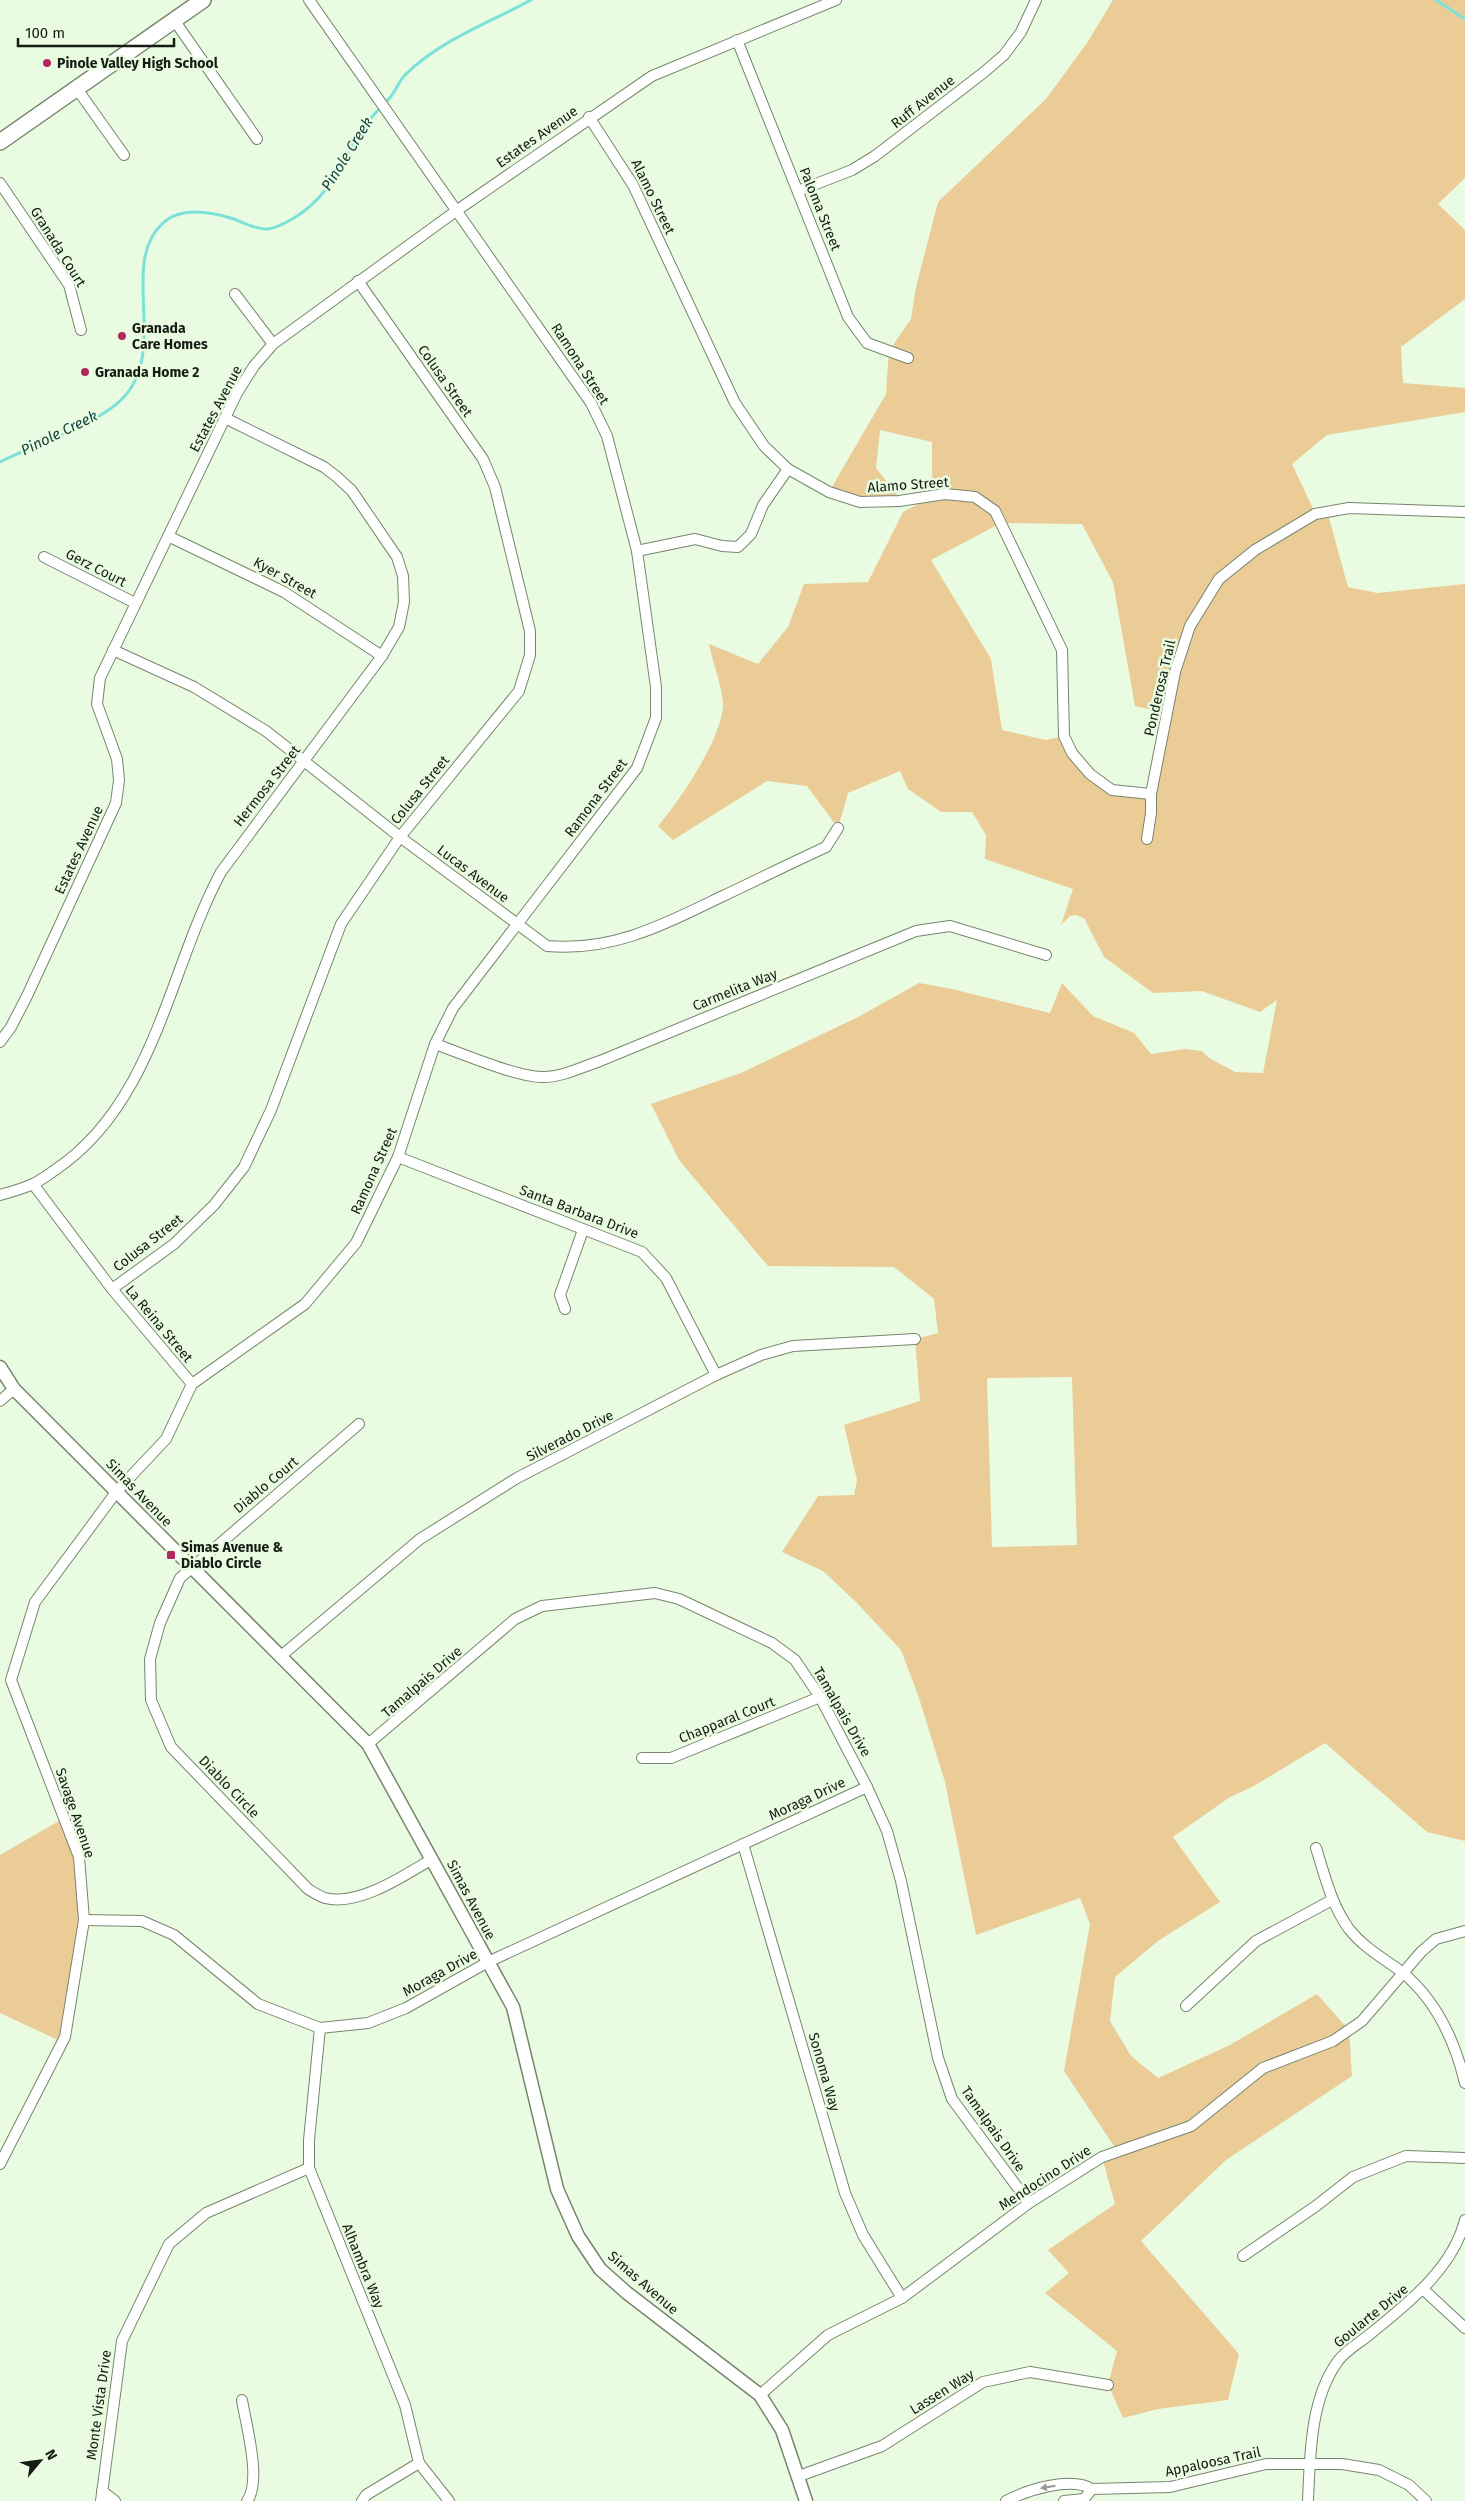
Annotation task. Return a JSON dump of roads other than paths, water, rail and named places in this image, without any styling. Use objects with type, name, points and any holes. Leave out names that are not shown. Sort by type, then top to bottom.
[{"type":"main road","points":[[0,142],[203,0]]},
{"type":"street","name":"Ramona Street","points":[[116,1491],[166,1439],[192,1384],[305,1304],[356,1243],[398,1157],[435,1044],[454,1008],[516,923],[637,768],[656,718],[656,687],[637,551],[607,436],[592,403],[309,0]]},
{"type":"street","name":"Estates Avenue","points":[[0,1042],[11,1027],[27,996],[116,803],[119,780],[116,759],[96,704],[100,678],[237,393],[254,366],[273,344],[358,281],[589,117],[652,76],[836,0]]},
{"type":"street","name":"Ruff Avenue","points":[[798,191],[852,170],[875,156],[983,73],[1004,55],[1021,32],[1036,0]]},
{"type":"street","points":[[174,20],[257,139]]},
{"type":"street","name":"Paloma Street","points":[[737,40],[848,318],[867,343],[908,358]]},
{"type":"street","points":[[77,89],[124,155]]},
{"type":"street","name":"Alamo Street","points":[[589,117],[633,185],[735,403],[764,446],[788,469],[829,492],[860,502],[899,502],[945,494],[975,497],[995,511],[1062,650],[1064,736],[1072,753],[1090,774],[1112,790],[1152,794]]},
{"type":"street","name":"Granada Court","points":[[0,183],[69,285],[81,330]]},
{"type":"street","name":"Colusa Street","points":[[112,1289],[174,1244],[214,1205],[244,1167],[271,1110],[341,924],[400,837],[519,691],[530,655],[530,631],[495,487],[483,459],[358,281]]},
{"type":"street","points":[[235,294],[273,344]]},
{"type":"street","name":"Hermosa Street","points":[[0,1195],[33,1184],[69,1161],[100,1130],[129,1088],[151,1045],[208,896],[216,880],[237,848],[382,656],[399,628],[404,602],[403,576],[397,558],[352,491],[324,467],[226,418]]},
{"type":"street","points":[[637,551],[696,540],[722,546],[738,547],[751,534],[763,505],[788,469]]},
{"type":"street","name":"Ponderosa Trail","points":[[1147,838],[1152,794],[1175,672],[1190,626],[1219,579],[1255,550],[1315,514],[1349,508],[1465,512]]},
{"type":"street","name":"Kyer Street","points":[[168,536],[284,592],[382,656]]},
{"type":"street","name":"Gerz Court","points":[[44,557],[135,603]]},
{"type":"street","name":"Lucas Avenue","points":[[113,650],[194,688],[266,731],[400,837],[547,946],[572,948],[597,945],[653,930],[826,847],[838,828]]},
{"type":"street","name":"Carmelita Way","points":[[435,1044],[526,1075],[543,1077],[565,1073],[600,1061],[916,931],[950,926],[1046,955]]},
{"type":"street","name":"Santa Barbara Drive","points":[[398,1157],[642,1252],[666,1278],[716,1375]]},
{"type":"street","name":"La Reina Street","points":[[33,1184],[112,1289],[192,1384]]},
{"type":"street","points":[[564,1309],[560,1295],[583,1230]]},
{"type":"street","name":"Silverado Drive","points":[[281,1656],[420,1539],[517,1478],[716,1375],[761,1355],[794,1346],[915,1338]]},
{"type":"street","name":"Simas Avenue","points":[[0,1368],[14,1389],[368,1744],[513,2007],[557,2189],[578,2236],[600,2269],[627,2293],[760,2395],[782,2430],[806,2501]]},
{"type":"street","points":[[0,1401],[14,1389]]},
{"type":"street","name":"Diablo Court","points":[[191,1567],[359,1424]]},
{"type":"street","points":[[0,1679],[11,1680],[35,1602],[116,1491]]},
{"type":"street","name":"Diablo Circle","points":[[191,1567],[180,1578],[160,1623],[150,1659],[151,1700],[171,1747],[308,1889],[326,1898],[352,1898],[388,1884],[432,1860]]},
{"type":"street","name":"Tamalpais Drive","points":[[368,1744],[516,1619],[542,1606],[655,1594],[679,1599],[772,1643],[795,1660],[820,1697],[867,1787],[887,1831],[901,1881],[938,2058],[952,2099],[1029,2203]]},
{"type":"street","name":"Savage Avenue","points":[[0,2164],[65,2037],[84,1920],[79,1857],[11,1680]]},
{"type":"street","name":"Chapparal Court","points":[[642,1758],[671,1758],[820,1697]]},
{"type":"street","name":"Moraga Drive","points":[[84,1920],[142,1921],[174,1935],[258,2004],[320,2028],[368,2023],[406,2008],[488,1962],[867,1787]]},
{"type":"street","name":"Sonoma Way","points":[[743,1844],[845,2193],[863,2235],[902,2298]]},
{"type":"street","points":[[1316,1848],[1332,1900],[1349,1929],[1369,1950],[1403,1973],[1433,2006],[1452,2037],[1465,2084]]},
{"type":"street","points":[[1186,2006],[1256,1941],[1332,1900]]},
{"type":"street","name":"Mendocino Drive","points":[[760,2395],[828,2334],[902,2298],[1029,2203],[1102,2157],[1192,2126],[1263,2068],[1333,2041],[1362,2021],[1421,1952],[1436,1940],[1465,1931]]},
{"type":"street","name":"Alhambra Way","points":[[320,2028],[309,2140],[309,2168],[405,2405],[419,2463],[449,2501]]},
{"type":"street","points":[[1243,2256],[1316,2206],[1353,2177],[1406,2156],[1465,2158]]},
{"type":"street","name":"Monte Vista Drive","points":[[101,2496],[122,2341],[169,2244],[206,2213],[309,2168]]},
{"type":"street","name":"Goularte Drive","points":[[1308,2501],[1310,2463],[1323,2386],[1338,2360],[1424,2290],[1461,2237],[1465,2220]]},
{"type":"street","points":[[1424,2290],[1465,2328]]},
{"type":"street","name":"Lassen Way","points":[[799,2476],[882,2446],[983,2382],[1030,2372],[1108,2385]]},
{"type":"street","points":[[242,2400],[252,2466],[253,2494],[247,2501]]},
{"type":"street","points":[[362,2501],[366,2495],[419,2463]]},
{"type":"street","name":"Appaloosa Trail","points":[[1006,2501],[1025,2491],[1054,2486],[1084,2484],[1092,2489],[1170,2487],[1266,2464],[1310,2463],[1342,2464],[1379,2470],[1409,2485],[1426,2501]]},
{"type":"street","name":"Appaloosa Trail","points":[[1064,2501],[1084,2499],[1092,2489]]},
{"type":"street","points":[[101,2496],[115,2501]]},
{"type":"waterway","name":"Pinole Creek","points":[[0,462],[98,417],[123,398],[136,378],[142,356],[144,261],[150,241],[162,224],[169,218],[197,212],[225,216],[264,229],[282,225],[294,218],[317,200],[325,190],[365,125],[392,95],[405,75],[449,42],[531,0]]},
{"type":"waterway","points":[[1436,0],[1465,19]]},
{"type":"place","name":"Pinole Valley High School","points":[[47,63]]},
{"type":"place","name":"Granada Care Homes","points":[[122,336]]},
{"type":"place","name":"Granada Home 2","points":[[85,372]]},
{"type":"place","name":"Simas Avenue & Diablo Circle","points":[[171,1555]]}]
